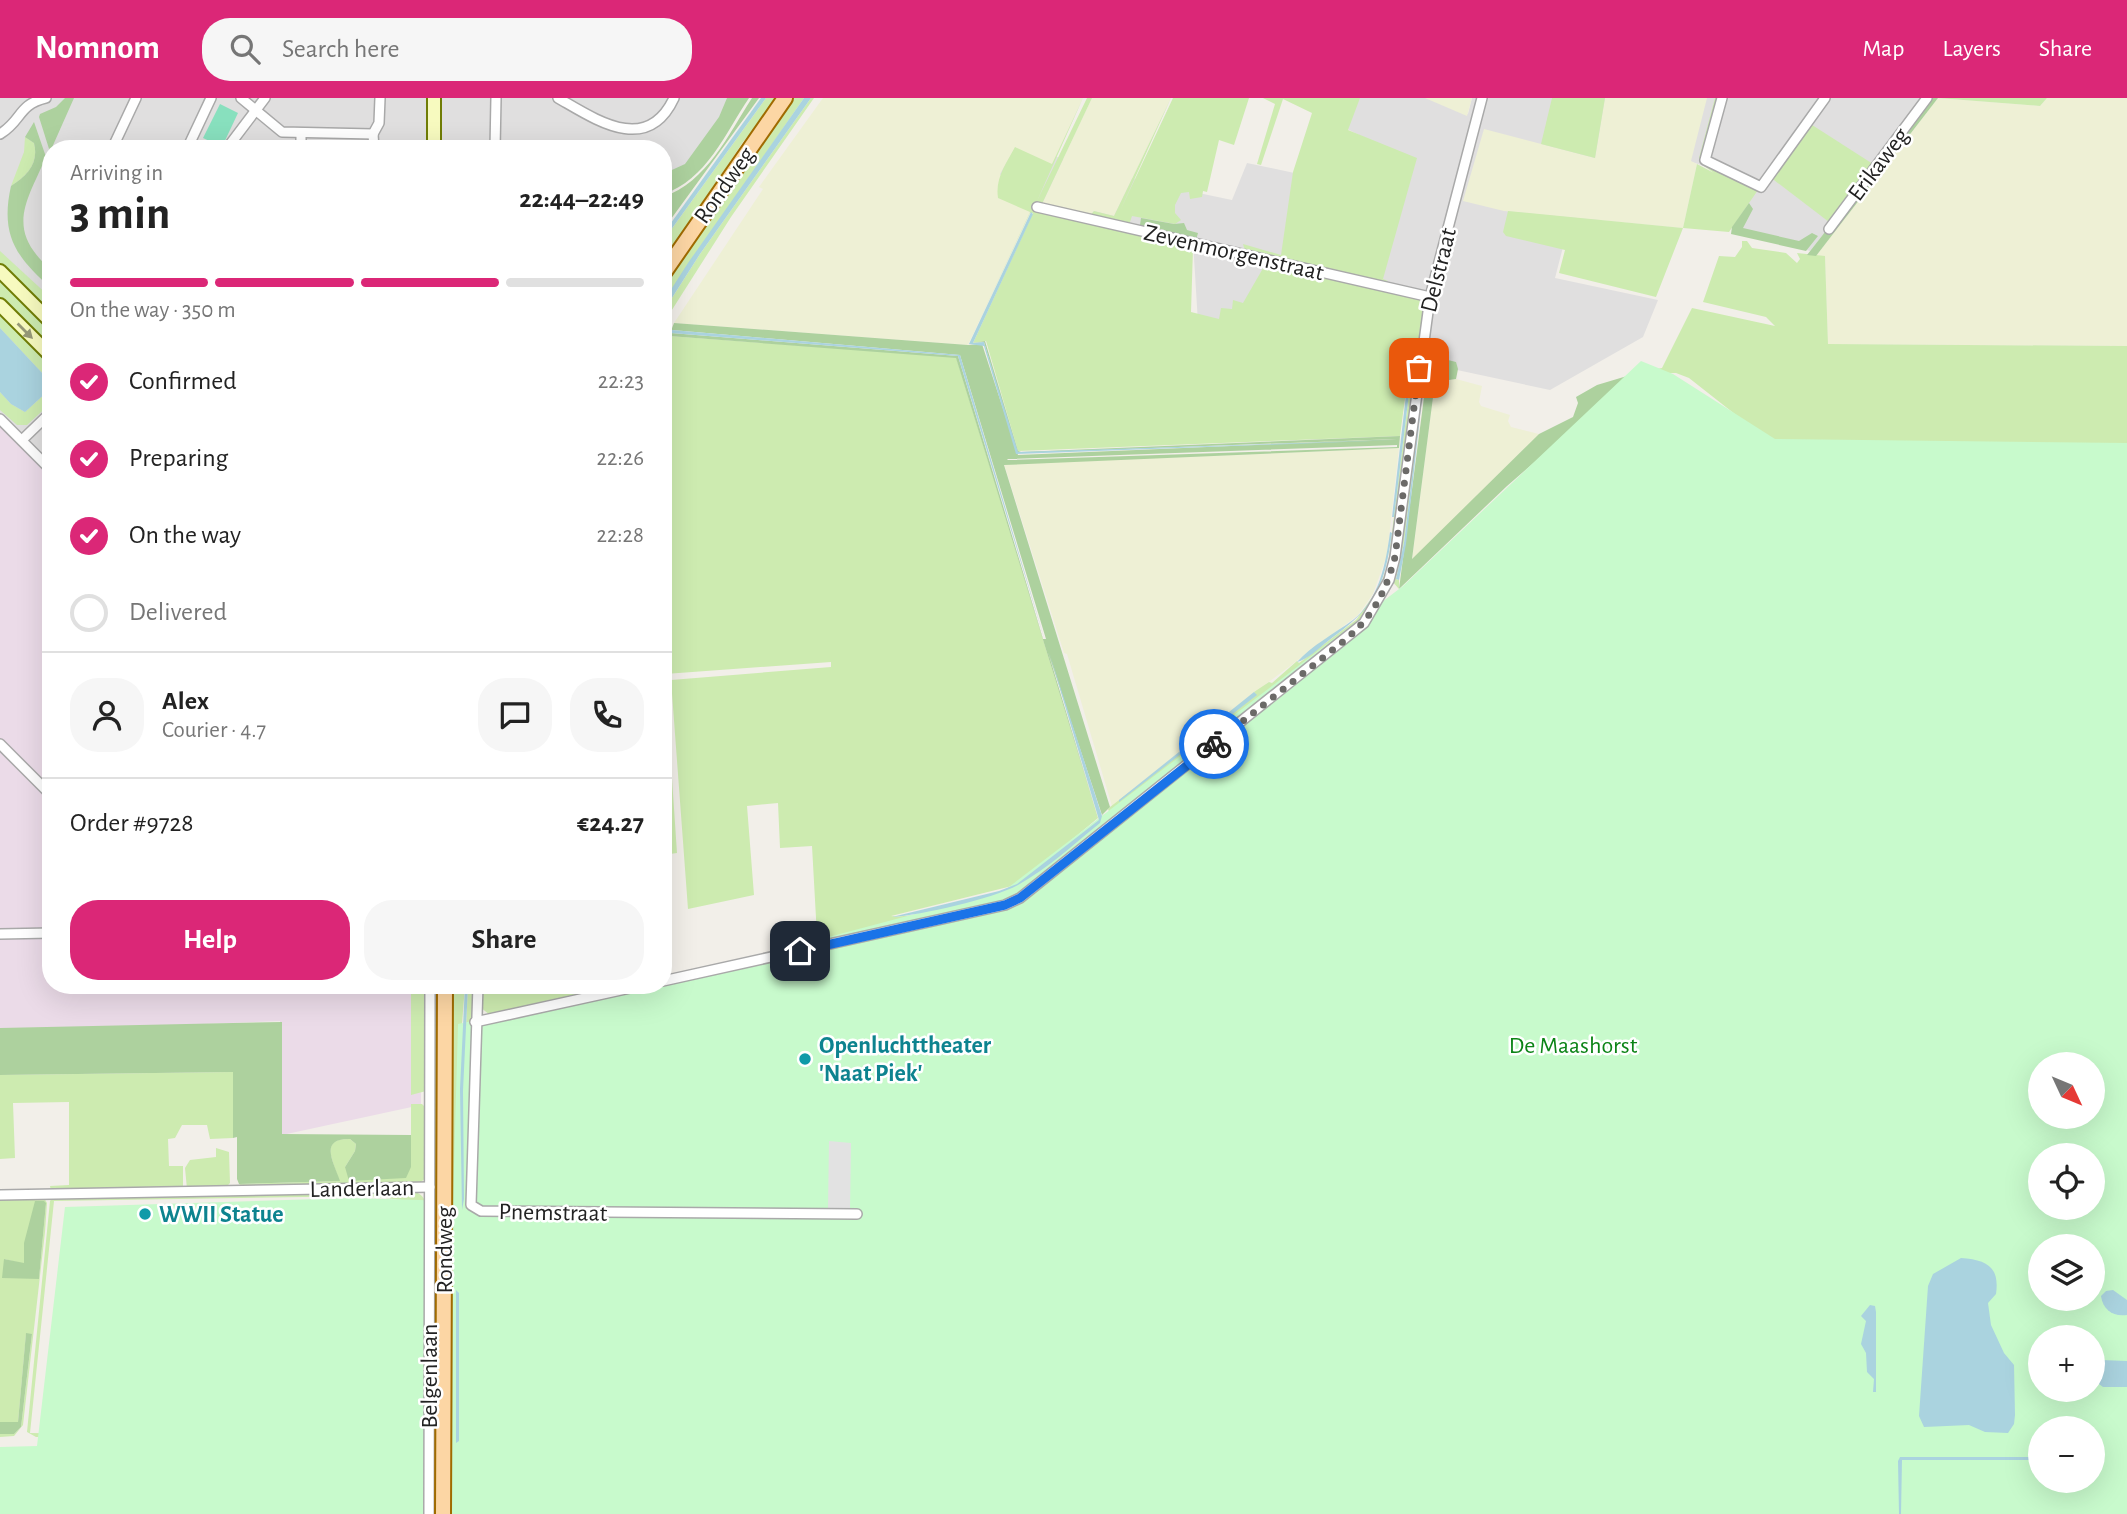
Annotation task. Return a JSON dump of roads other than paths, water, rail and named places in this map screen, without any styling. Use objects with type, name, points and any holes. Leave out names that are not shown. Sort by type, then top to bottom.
[{"type":"main road","points":[[433,140],[434,98]]},
{"type":"main road","name":"Rondweg","points":[[672,261],[785,98]]},
{"type":"main road","points":[[0,271],[42,313]]},
{"type":"main road","points":[[0,305],[42,347]]},
{"type":"main road","name":"Rondweg","points":[[443,1514],[445,994]]},
{"type":"street","points":[[0,134],[15,125],[29,100],[46,98]]},
{"type":"street","points":[[116,140],[136,98]]},
{"type":"street","points":[[191,140],[211,98]]},
{"type":"street","points":[[241,98],[282,132],[373,134]]},
{"type":"street","points":[[233,140],[265,98]]},
{"type":"street","points":[[373,140],[373,134],[379,123],[380,98]]},
{"type":"street","points":[[495,140],[496,98]]},
{"type":"street","points":[[558,98],[613,128],[624,130],[650,124],[661,116],[674,98]]},
{"type":"street","name":"Delstraat","points":[[672,979],[1005,905],[1020,898],[1364,623],[1389,580],[1395,557],[1430,297],[1482,98]]},
{"type":"street","points":[[1722,98],[1705,160],[1761,187],[1825,98]]},
{"type":"street","name":"Erikaweg","points":[[1829,229],[1927,98]]},
{"type":"street","points":[[301,133],[301,140]]},
{"type":"street","name":"Zevenmorgenstraat","points":[[1037,207],[1430,297]]},
{"type":"street","points":[[0,419],[42,461]]},
{"type":"street","points":[[22,440],[42,421]]},
{"type":"street","points":[[0,744],[42,786]]},
{"type":"street","points":[[0,934],[42,933]]},
{"type":"street","name":"Belgenlaan","points":[[429,1514],[430,994]]},
{"type":"street","name":"Pnemstraat","points":[[477,994],[471,1205],[481,1211],[857,1214]]},
{"type":"street","points":[[475,1022],[603,994]]},
{"type":"street","name":"Landerlaan","points":[[0,1195],[430,1187]]},
{"type":"water","points":[[761,98],[766,98],[672,229],[672,222]]},
{"type":"water","points":[[804,98],[811,98],[672,298],[672,288]]},
{"type":"water","points":[[1031,212],[1033,214],[973,343],[984,342],[1018,452],[1397,440],[1016,454],[984,346],[969,344]]},
{"type":"water","points":[[0,328],[42,373],[42,396],[25,412],[11,404],[0,392]]},
{"type":"water","points":[[672,330],[960,355],[1045,641],[958,356],[672,333]]},
{"type":"water","points":[[1410,360],[1413,360],[1392,517]]},
{"type":"water","points":[[1426,361],[1406,544],[1399,580],[1396,579],[1404,543]]},
{"type":"water","points":[[1390,532],[1389,553],[1375,596],[1367,607],[1357,618],[1344,629],[1297,662],[1362,612],[1380,580]]},
{"type":"water","points":[[1049,652],[1102,816],[1100,823],[1039,872],[1018,885],[956,906],[892,917],[999,891],[1017,884],[1099,820]]},
{"type":"water","points":[[1254,692],[1257,695],[1119,802],[1119,800]]},
{"type":"water","points":[[465,994],[468,994],[462,1210],[460,1089]]},
{"type":"water","points":[[1961,1258],[1984,1263],[1996,1277],[1996,1294],[1988,1303],[1991,1325],[2004,1353],[2014,1365],[2015,1415],[2014,1424],[2008,1433],[1985,1432],[1969,1425],[1924,1427],[1919,1416],[1928,1286],[1933,1274]]},
{"type":"water","points":[[456,1290],[459,1293],[459,1441],[456,1443]]},
{"type":"water","points":[[2113,1290],[2127,1300],[2127,1315],[2113,1314],[2106,1309],[2106,1291]]},
{"type":"water","points":[[1870,1305],[1875,1306],[1876,1312],[1876,1392],[1873,1392],[1874,1379],[1867,1372],[1866,1353],[1861,1344],[1866,1321],[1861,1316]]},
{"type":"water","points":[[2105,1360],[2127,1361],[2127,1387],[2105,1387]]},
{"type":"water","points":[[1900,1457],[2028,1457],[2028,1460],[1902,1460],[1901,1514]]},
{"type":"place","name":"Openluchttheater 'Naat Piek'","points":[[805,1059]]},
{"type":"place","name":"WWII Statue","points":[[145,1214]]},
{"type":"park label","name":"De Maashorst","points":[[1573,1045]]}]
